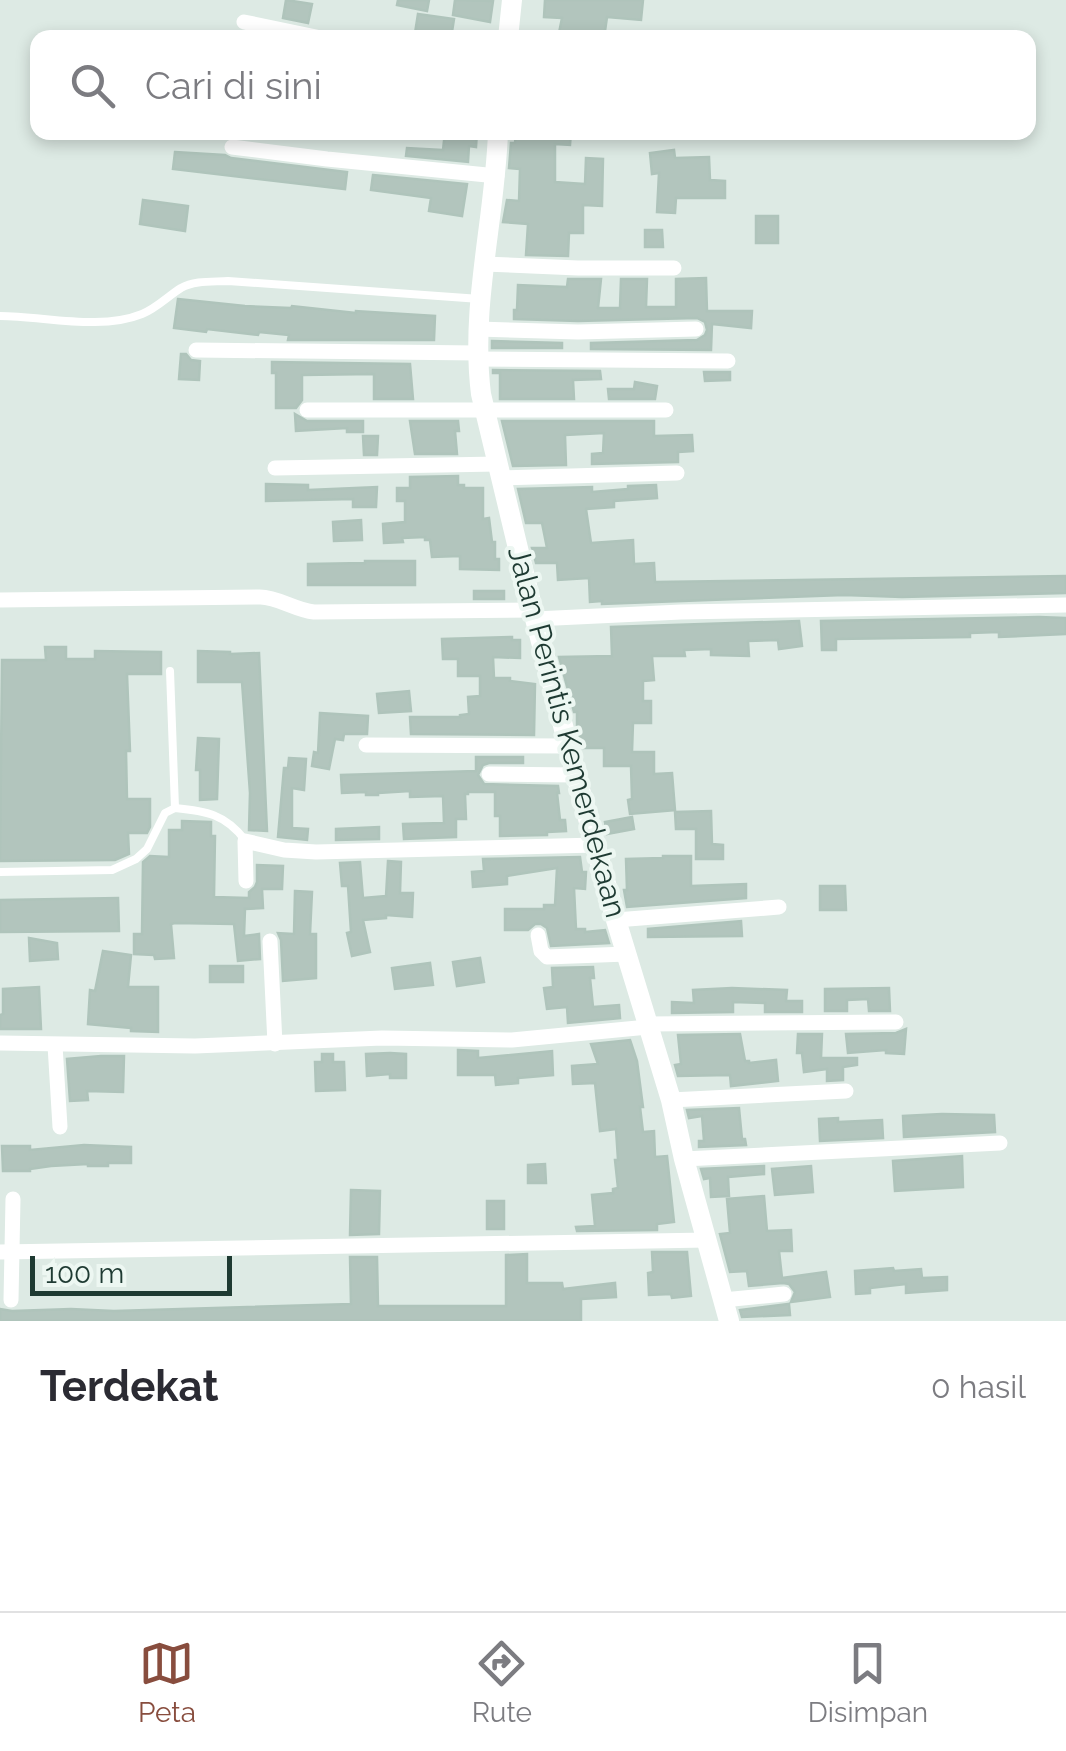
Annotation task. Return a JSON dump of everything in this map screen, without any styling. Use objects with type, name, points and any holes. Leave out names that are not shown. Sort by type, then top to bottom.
[{"type":"street","points":[[509,30],[512,0]]},
{"type":"street","points":[[244,22],[283,30]]},
{"type":"street","name":"Jalan Perintis Kemerdekaan","points":[[498,140],[478,330],[477,357],[485,410],[576,775],[729,1321]]},
{"type":"street","points":[[232,146],[327,160],[496,176]]},
{"type":"street","points":[[484,264],[674,268]]},
{"type":"street","points":[[478,330],[696,329]]},
{"type":"street","points":[[196,350],[728,361]]},
{"type":"street","points":[[307,410],[666,410]]},
{"type":"street","points":[[275,468],[677,473]]},
{"type":"street","points":[[0,600],[268,597],[291,608],[314,612],[534,614],[1066,606]]},
{"type":"street","points":[[366,745],[569,746]]},
{"type":"street","points":[[489,774],[576,775]]},
{"type":"street","points":[[246,881],[245,841],[304,852],[596,845]]},
{"type":"street","points":[[616,920],[779,908]]},
{"type":"street","points":[[538,935],[541,951],[547,957],[627,954]]},
{"type":"street","points":[[270,941],[276,1044]]},
{"type":"street","points":[[0,1043],[55,1046],[276,1044],[382,1038],[512,1040],[648,1026],[896,1022]]},
{"type":"street","points":[[55,1046],[60,1127]]},
{"type":"street","points":[[670,1100],[846,1091]]},
{"type":"street","points":[[684,1159],[1000,1144]]},
{"type":"street","points":[[11,1300],[6,1252],[13,1199]]},
{"type":"street","points":[[6,1252],[707,1240]]},
{"type":"street","points":[[723,1300],[784,1294]]},
{"type":"lane","points":[[0,316],[97,322],[140,315],[197,282],[480,298]]},
{"type":"lane","points":[[170,671],[174,808]]},
{"type":"lane","points":[[0,872],[112,870],[136,859],[146,849],[165,814],[174,808],[222,816],[245,841]]},
{"type":"building","points":[[286,0],[312,4],[308,23],[283,18]]},
{"type":"building","points":[[398,0],[429,0],[427,11],[397,5]]},
{"type":"building","points":[[455,0],[493,1],[490,22],[453,15]]},
{"type":"building","points":[[545,0],[643,0],[641,20],[607,17],[605,30],[560,30],[562,18],[544,17]]},
{"type":"building","points":[[418,14],[454,19],[452,30],[415,30]]},
{"type":"building","points":[[444,140],[476,140],[476,147],[469,146],[468,162],[406,156],[407,148],[443,150]]},
{"type":"building","points":[[570,140],[570,145],[555,144],[555,182],[585,184],[586,158],[603,159],[602,206],[583,205],[583,233],[569,233],[568,256],[526,255],[528,224],[503,222],[507,200],[519,201],[520,169],[509,168],[511,143]]},
{"type":"building","points":[[674,150],[675,158],[709,157],[710,180],[725,181],[725,198],[676,198],[675,213],[657,212],[659,173],[652,174],[650,153]]},
{"type":"building","points":[[175,152],[347,172],[345,189],[173,169]]},
{"type":"building","points":[[373,175],[467,184],[462,216],[429,211],[431,198],[371,190]]},
{"type":"building","points":[[143,200],[188,206],[185,231],[140,224]]},
{"type":"building","points":[[756,216],[778,216],[778,243],[756,243]]},
{"type":"building","points":[[645,230],[662,230],[663,247],[645,247]]},
{"type":"building","points":[[706,278],[707,311],[752,311],[751,328],[712,324],[711,350],[591,349],[591,343],[697,340],[707,330],[705,322],[697,318],[514,319],[518,285],[567,287],[568,279],[601,279],[598,308],[620,308],[621,279],[647,279],[646,307],[676,307],[676,279]]},
{"type":"building","points":[[178,299],[435,316],[434,340],[288,340],[289,335],[174,328]]},
{"type":"building","points":[[492,341],[562,343],[562,348],[492,348]]},
{"type":"building","points":[[181,354],[200,361],[199,380],[179,379]]},
{"type":"building","points":[[272,362],[410,364],[413,399],[374,399],[374,374],[302,375],[302,400],[296,408],[276,408],[276,373],[272,373]]},
{"type":"building","points":[[493,370],[600,371],[601,379],[573,380],[574,399],[500,399],[500,373]]},
{"type":"building","points":[[704,372],[730,372],[730,380],[705,381]]},
{"type":"building","points":[[635,382],[657,386],[655,399],[609,399],[608,389],[634,389]]},
{"type":"building","points":[[295,414],[307,421],[363,421],[363,432],[347,432],[347,428],[296,431]]},
{"type":"building","points":[[410,421],[458,421],[457,454],[415,454]]},
{"type":"building","points":[[502,421],[654,421],[654,436],[692,435],[693,451],[678,452],[678,462],[592,464],[592,454],[603,453],[604,433],[565,435],[566,465],[513,466]]},
{"type":"building","points":[[363,436],[378,436],[377,455],[364,455]]},
{"type":"building","points":[[458,476],[458,485],[464,488],[483,488],[483,519],[489,518],[499,570],[460,569],[460,556],[432,557],[430,540],[425,537],[384,543],[383,524],[405,522],[405,501],[397,501],[397,488],[410,488],[410,477]]},
{"type":"building","points":[[266,484],[308,485],[308,490],[377,487],[376,507],[353,507],[353,499],[266,501]]},
{"type":"building","points":[[656,485],[657,498],[614,501],[614,507],[586,509],[591,543],[633,540],[634,564],[654,563],[655,582],[1066,576],[1066,593],[844,595],[602,604],[590,602],[589,578],[558,580],[557,563],[536,563],[532,548],[547,548],[542,523],[526,523],[518,489],[592,487],[592,492]]},
{"type":"building","points":[[361,520],[362,540],[334,541],[333,522]]},
{"type":"building","points":[[415,561],[415,585],[308,585],[308,564]]},
{"type":"building","points":[[474,591],[504,591],[504,599],[474,599]]},
{"type":"building","points":[[1066,618],[1066,634],[999,637],[999,632],[970,633],[970,637],[836,639],[836,650],[822,650],[821,621]]},
{"type":"building","points":[[799,621],[802,646],[779,649],[778,640],[748,641],[749,656],[711,655],[711,649],[684,650],[685,656],[652,656],[654,680],[643,681],[643,701],[651,701],[651,723],[633,723],[632,752],[654,752],[654,774],[672,773],[675,810],[630,814],[631,766],[604,766],[604,748],[583,748],[577,712],[559,657],[612,656],[611,627]]},
{"type":"building","points":[[442,639],[520,640],[520,658],[493,657],[494,678],[535,684],[534,735],[411,734],[410,717],[460,717],[469,714],[468,697],[480,696],[480,676],[458,676],[458,659],[443,659]]},
{"type":"building","points":[[45,647],[66,647],[66,659],[95,659],[95,651],[161,652],[161,674],[127,674],[127,799],[150,799],[150,827],[147,833],[128,833],[129,854],[115,860],[0,861],[2,660],[46,660]]},
{"type":"building","points":[[198,651],[259,653],[267,831],[249,830],[242,682],[198,682]]},
{"type":"building","points":[[409,691],[411,711],[379,713],[377,694]]},
{"type":"building","points":[[320,713],[368,716],[367,734],[344,734],[343,740],[335,739],[329,769],[312,766],[314,752],[318,753]]},
{"type":"building","points":[[198,738],[219,739],[217,799],[200,800],[200,770],[196,770]]},
{"type":"building","points":[[476,757],[523,757],[523,763],[483,765],[478,775],[484,784],[558,786],[560,820],[565,820],[566,831],[500,836],[495,792],[468,792],[466,819],[456,819],[456,837],[404,839],[403,824],[444,823],[443,796],[410,797],[410,791],[378,795],[342,793],[341,775],[476,771]]},
{"type":"building","points":[[289,758],[306,759],[304,790],[292,788],[292,828],[308,829],[307,840],[278,837],[284,768],[288,768]]},
{"type":"building","points":[[711,811],[712,844],[723,845],[723,859],[696,859],[696,829],[676,829],[675,812]]},
{"type":"building","points":[[632,817],[634,829],[607,834],[605,822]]},
{"type":"building","points":[[182,821],[211,822],[211,836],[215,836],[214,897],[249,898],[257,882],[257,865],[283,866],[282,889],[262,889],[263,908],[245,909],[244,936],[259,934],[260,959],[238,961],[234,924],[171,924],[174,958],[134,954],[134,934],[142,934],[143,862],[150,856],[169,857],[169,830],[182,830]]},
{"type":"building","points":[[379,827],[379,839],[336,840],[336,829]]},
{"type":"building","points":[[691,856],[691,886],[746,884],[746,898],[627,907],[626,859]]},
{"type":"building","points":[[580,857],[582,872],[586,872],[585,889],[574,888],[576,929],[605,930],[609,943],[551,946],[547,928],[541,924],[528,930],[505,930],[505,909],[544,909],[544,905],[555,905],[557,868],[507,876],[507,884],[473,887],[472,872],[484,871],[483,859]]},
{"type":"building","points":[[388,861],[401,862],[400,893],[413,893],[412,917],[386,915],[363,920],[370,952],[352,956],[347,933],[351,932],[348,886],[342,886],[340,863],[360,862],[363,898],[386,896]]},
{"type":"building","points":[[820,886],[845,886],[846,910],[820,910]]},
{"type":"building","points":[[295,891],[312,892],[310,934],[316,934],[316,978],[283,981],[278,933],[294,934]]},
{"type":"building","points":[[118,898],[119,931],[0,932],[0,900]]},
{"type":"building","points":[[741,921],[742,936],[648,937],[648,929]]},
{"type":"building","points":[[29,938],[57,943],[58,959],[30,961]]},
{"type":"building","points":[[103,951],[131,955],[128,987],[158,987],[158,1032],[88,1024],[90,990],[95,991]]},
{"type":"building","points":[[480,958],[484,982],[457,986],[453,962]]},
{"type":"building","points":[[430,963],[433,985],[395,989],[392,968]]},
{"type":"building","points":[[210,966],[243,966],[243,982],[210,982]]},
{"type":"building","points":[[593,967],[593,1007],[619,1005],[620,1018],[568,1023],[567,1007],[547,1009],[544,988],[553,987],[552,968]]},
{"type":"building","points":[[39,987],[41,1029],[0,1029],[3,989]]},
{"type":"building","points":[[889,988],[890,1011],[869,1011],[868,999],[847,1000],[847,1011],[825,1011],[825,989]]},
{"type":"building","points":[[693,990],[787,990],[786,1001],[802,1001],[802,1012],[765,1012],[765,1003],[733,1002],[733,1012],[672,1013],[672,1002],[694,1003]]},
{"type":"building","points":[[906,1029],[904,1054],[886,1050],[848,1053],[846,1034],[896,1033]]},
{"type":"building","points":[[740,1034],[745,1061],[776,1060],[778,1081],[731,1086],[730,1075],[678,1076],[678,1035]]},
{"type":"building","points":[[798,1034],[822,1034],[821,1058],[857,1058],[857,1065],[843,1067],[843,1080],[827,1081],[827,1069],[804,1072],[802,1053],[797,1053]]},
{"type":"building","points":[[630,1040],[637,1061],[643,1132],[654,1131],[655,1157],[667,1156],[674,1222],[657,1224],[657,1230],[577,1231],[576,1227],[595,1226],[592,1195],[613,1193],[618,1188],[618,1160],[616,1129],[600,1131],[595,1083],[573,1084],[572,1066],[598,1064],[591,1044]]},
{"type":"building","points":[[458,1050],[478,1051],[478,1058],[552,1051],[553,1075],[518,1078],[518,1083],[496,1085],[495,1075],[458,1075]]},
{"type":"building","points":[[322,1054],[333,1054],[333,1062],[344,1062],[345,1090],[316,1091],[315,1062],[322,1062]]},
{"type":"building","points":[[366,1054],[406,1054],[406,1078],[390,1078],[390,1074],[367,1076]]},
{"type":"building","points":[[124,1056],[123,1092],[87,1091],[88,1100],[70,1101],[67,1059]]},
{"type":"building","points":[[739,1108],[746,1145],[699,1147],[699,1141],[704,1141],[702,1116],[689,1118],[687,1110]]},
{"type":"building","points":[[994,1115],[995,1132],[904,1137],[903,1116]]},
{"type":"building","points":[[838,1118],[838,1122],[882,1120],[883,1138],[820,1141],[819,1119]]},
{"type":"building","points":[[84,1145],[131,1147],[131,1163],[3,1171],[2,1146],[30,1146],[30,1150]]},
{"type":"building","points":[[962,1156],[963,1187],[895,1191],[893,1161]]},
{"type":"building","points":[[545,1164],[546,1183],[528,1183],[528,1165]]},
{"type":"building","points":[[764,1166],[764,1174],[728,1177],[729,1196],[711,1197],[710,1178],[704,1179],[701,1169]]},
{"type":"building","points":[[811,1166],[813,1192],[775,1195],[772,1169]]},
{"type":"building","points":[[351,1190],[380,1191],[379,1234],[350,1235]]},
{"type":"building","points":[[764,1196],[767,1231],[791,1230],[792,1251],[779,1251],[782,1278],[826,1272],[830,1297],[791,1302],[795,1292],[789,1284],[749,1286],[747,1271],[730,1272],[720,1234],[730,1233],[727,1199]]},
{"type":"building","points":[[487,1201],[504,1201],[504,1229],[487,1229]]},
{"type":"building","points":[[652,1252],[687,1252],[691,1296],[649,1295]]},
{"type":"building","points":[[527,1254],[527,1283],[562,1283],[563,1289],[615,1283],[616,1297],[581,1299],[581,1321],[0,1321],[0,1309],[114,1311],[351,1304],[350,1257],[377,1257],[378,1306],[506,1306],[506,1255]]},
{"type":"building","points":[[921,1269],[922,1278],[947,1277],[947,1290],[906,1293],[906,1284],[870,1288],[870,1293],[856,1294],[855,1271]]},
{"type":"building","points":[[789,1304],[790,1315],[742,1317],[740,1310]]}]
